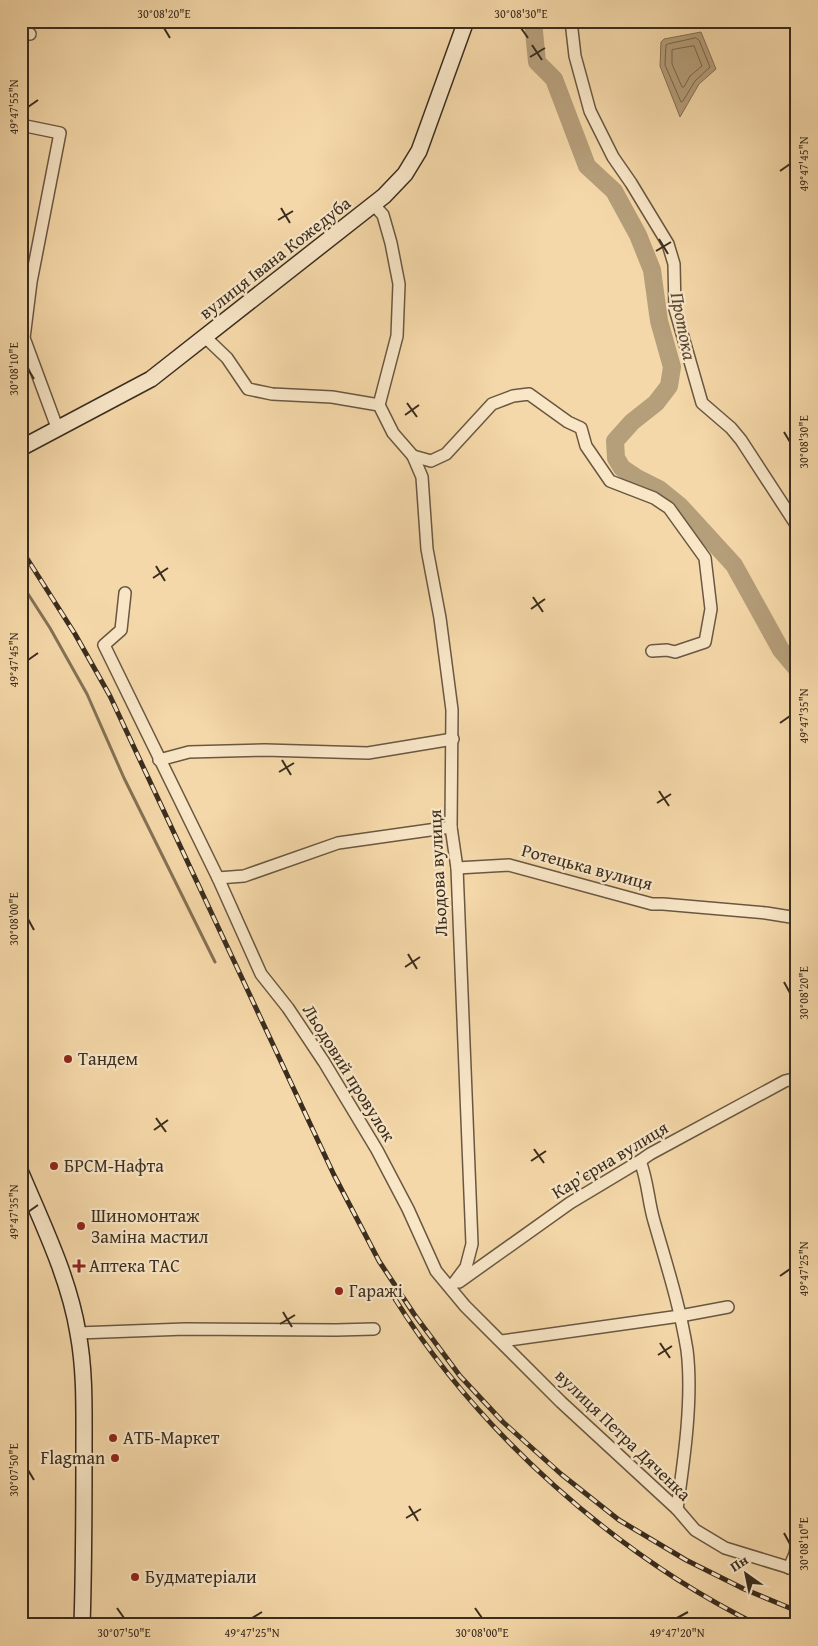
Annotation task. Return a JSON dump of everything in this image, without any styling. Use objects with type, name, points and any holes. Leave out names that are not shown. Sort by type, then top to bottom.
[{"type":"street","name":"вулиця Івана Кожедуба","points":[[21,448],[151,380],[374,205],[405,174],[419,151],[466,21]]},
{"type":"street","points":[[571,21],[574,56],[590,110],[613,157],[668,244],[674,264],[675,309],[702,403],[731,428],[741,440],[797,526]]},
{"type":"street","points":[[21,125],[60,133],[26,282],[24,338],[58,430]]},
{"type":"street","points":[[204,337],[227,358],[248,389],[272,394],[332,397],[379,405],[397,336],[399,284],[383,215],[374,205]]},
{"type":"street","points":[[413,456],[431,461],[446,454],[492,404],[513,396],[529,394],[568,422],[582,428],[586,446],[610,481],[654,498],[668,508],[705,558],[712,609],[705,642],[675,652],[667,650],[652,651]]},
{"type":"street","name":"Льодова вулиця","points":[[379,405],[393,433],[413,456],[422,477],[427,549],[440,618],[452,710],[451,826],[456,868],[472,1244],[466,1267],[451,1287]]},
{"type":"street","name":"Льодовий провулок","points":[[125,593],[121,630],[104,645],[218,878],[262,974],[288,1008],[329,1070],[377,1150],[404,1201],[436,1271],[451,1287]]},
{"type":"street","points":[[159,760],[188,752],[265,750],[368,753],[453,739]]},
{"type":"street","points":[[218,878],[244,876],[338,843],[451,826]]},
{"type":"street","name":"Ротецька вулиця","points":[[456,868],[509,865],[652,904],[751,911],[797,918]]},
{"type":"street","name":"Карʼєрна вулиця","points":[[451,1287],[570,1203],[640,1162],[650,1154],[785,1081],[797,1078]]},
{"type":"street","points":[[640,1162],[646,1178],[653,1217],[680,1316],[687,1352],[688,1396],[684,1460],[677,1509]]},
{"type":"street","points":[[21,1173],[60,1266],[78,1333],[81,1354],[84,1417],[82,1625]]},
{"type":"street","name":"вулиця Петра Дяченка","points":[[451,1287],[465,1306],[561,1402],[677,1509],[695,1530],[726,1548],[793,1569]]},
{"type":"street","points":[[502,1341],[680,1316],[728,1306]]},
{"type":"street","points":[[78,1333],[185,1329],[374,1329]]},
{"type":"street","points":[[797,1501],[797,1530]]},
{"type":"street","points":[[793,1569],[797,1543]]},
{"type":"water","points":[[701,32],[716,69],[699,84],[680,117],[660,66],[661,42],[664,39]]},
{"type":"waterway","name":"Протока","points":[[533,21],[537,62],[554,79],[587,166],[614,191],[638,235],[652,270],[659,321],[672,367],[669,386],[656,403],[632,422],[615,441],[616,458],[622,468],[659,489],[680,506],[734,565],[781,650],[797,669]]},
{"type":"waterway","points":[[21,583],[50,628],[87,694],[124,778],[215,962]]},
{"type":"railway","points":[[21,549],[75,634],[110,696],[334,1175],[379,1261],[414,1314],[460,1376],[503,1422],[561,1474],[619,1520],[686,1560],[744,1589],[797,1611]]},
{"type":"railway","points":[[395,1299],[429,1349],[467,1397],[509,1443],[555,1486],[603,1526],[653,1563],[705,1596],[758,1625]]},
{"type":"place","name":"Тандем","points":[[68,1059]]},
{"type":"place","name":"БРСМ-Нафта","points":[[54,1166]]},
{"type":"place","name":"Шиномонтаж Заміна мастил","points":[[81,1226]]},
{"type":"place","name":"Аптека ТАС","points":[[79,1266]]},
{"type":"place","name":"Гаражі","points":[[339,1291]]},
{"type":"place","name":"АТБ-Маркет","points":[[113,1438]]},
{"type":"place","name":"Flagman","points":[[115,1458]]},
{"type":"place","name":"Будматеріали","points":[[135,1577]]}]
